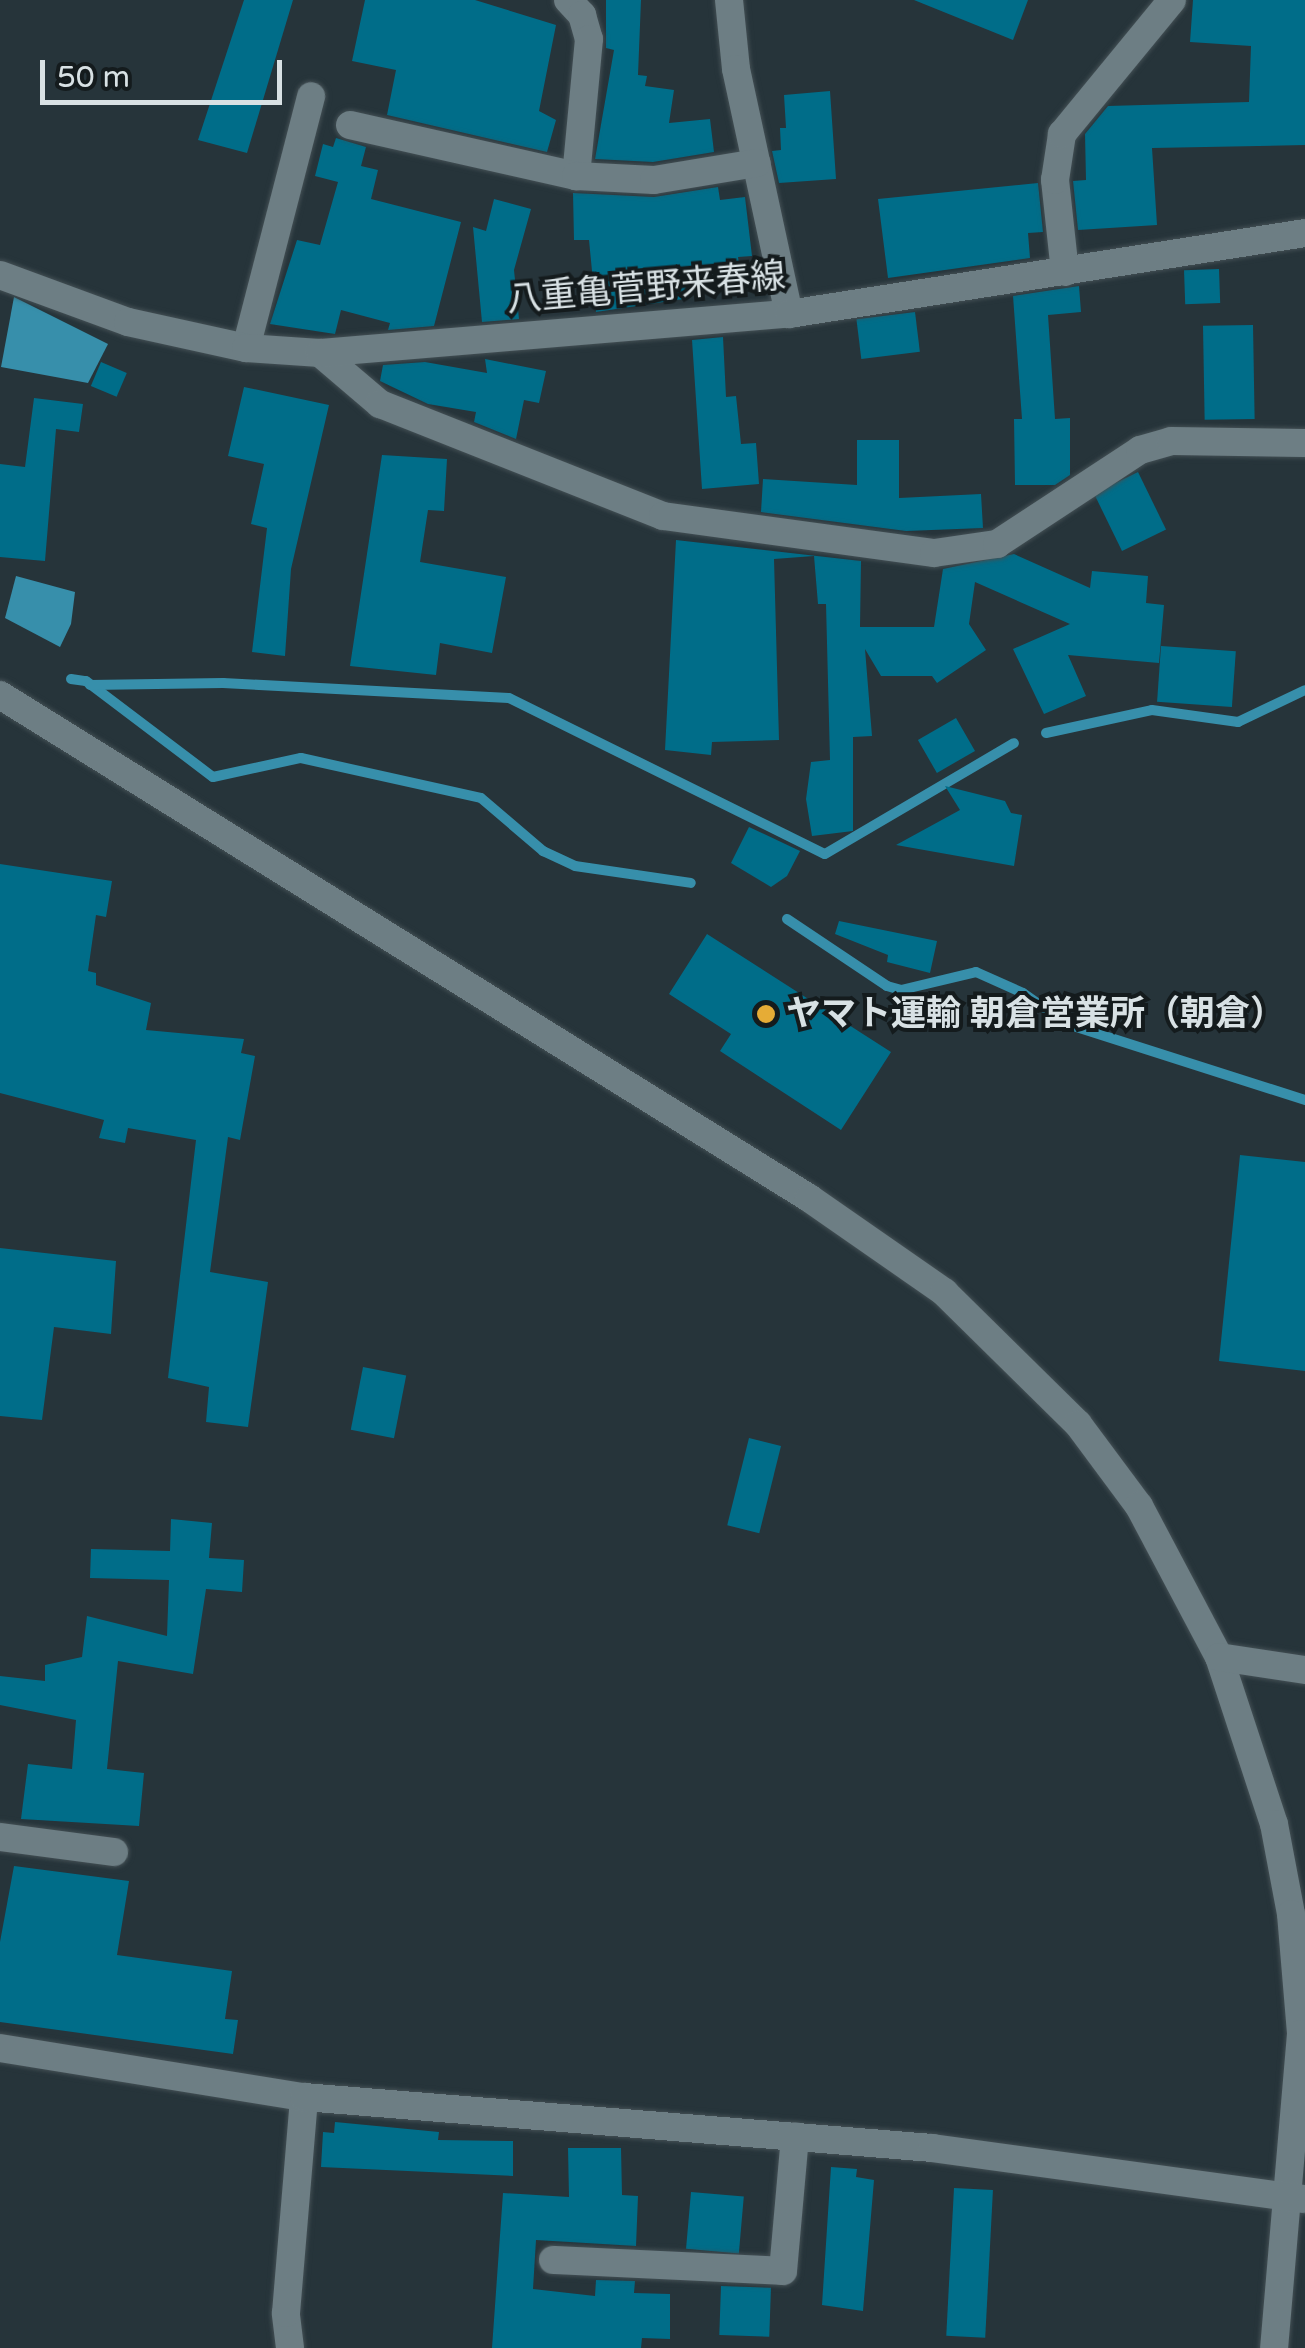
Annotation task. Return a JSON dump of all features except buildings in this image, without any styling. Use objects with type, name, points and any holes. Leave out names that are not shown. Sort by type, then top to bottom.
[{"type":"street","points":[[568,0],[582,15],[589,39],[576,176]]},
{"type":"street","points":[[729,0],[757,163],[789,314]]},
{"type":"street","points":[[1065,272],[1055,180],[1062,134],[1172,0]]},
{"type":"street","points":[[246,348],[311,96]]},
{"type":"street","points":[[350,125],[576,176],[654,180],[757,163]]},
{"type":"street","name":"八重亀菅野来春線","points":[[0,275],[128,322],[246,348],[320,354],[789,314],[1305,234]]},
{"type":"street","points":[[320,354],[380,404],[664,516],[934,553],[998,544],[1140,450],[1171,441],[1305,443]]},
{"type":"street","points":[[0,694],[603,1064],[944,1292],[1038,1380],[1098,1451],[1139,1506],[1220,1657],[1254,1751],[1291,1914],[1301,2034],[1297,2198],[1274,2348]]},
{"type":"street","points":[[1220,1657],[1305,1670]]},
{"type":"street","points":[[0,1837],[114,1852]]},
{"type":"street","points":[[0,2048],[304,2097],[932,2148],[1297,2198]]},
{"type":"street","points":[[290,2348],[286,2313],[304,2097]]},
{"type":"street","points":[[553,2260],[783,2270],[796,2137]]},
{"type":"water","points":[[14,297],[108,344],[88,383],[1,367]]},
{"type":"water","points":[[16,576],[75,592],[71,624],[60,647],[5,618]]},
{"type":"waterway","points":[[71,679],[86,681],[213,777],[301,758],[481,798],[543,851],[575,866],[691,883]]},
{"type":"waterway","points":[[90,685],[223,683],[509,698],[825,854],[1014,743]]},
{"type":"waterway","points":[[1046,733],[1152,710],[1238,722],[1305,690]]},
{"type":"waterway","points":[[787,919],[887,986],[901,990],[976,972],[1023,993],[1067,1024],[1305,1100]]},
{"type":"place","name":"ヤマト運輸 朝倉営業所（朝倉）","points":[[766,1014]]}]
